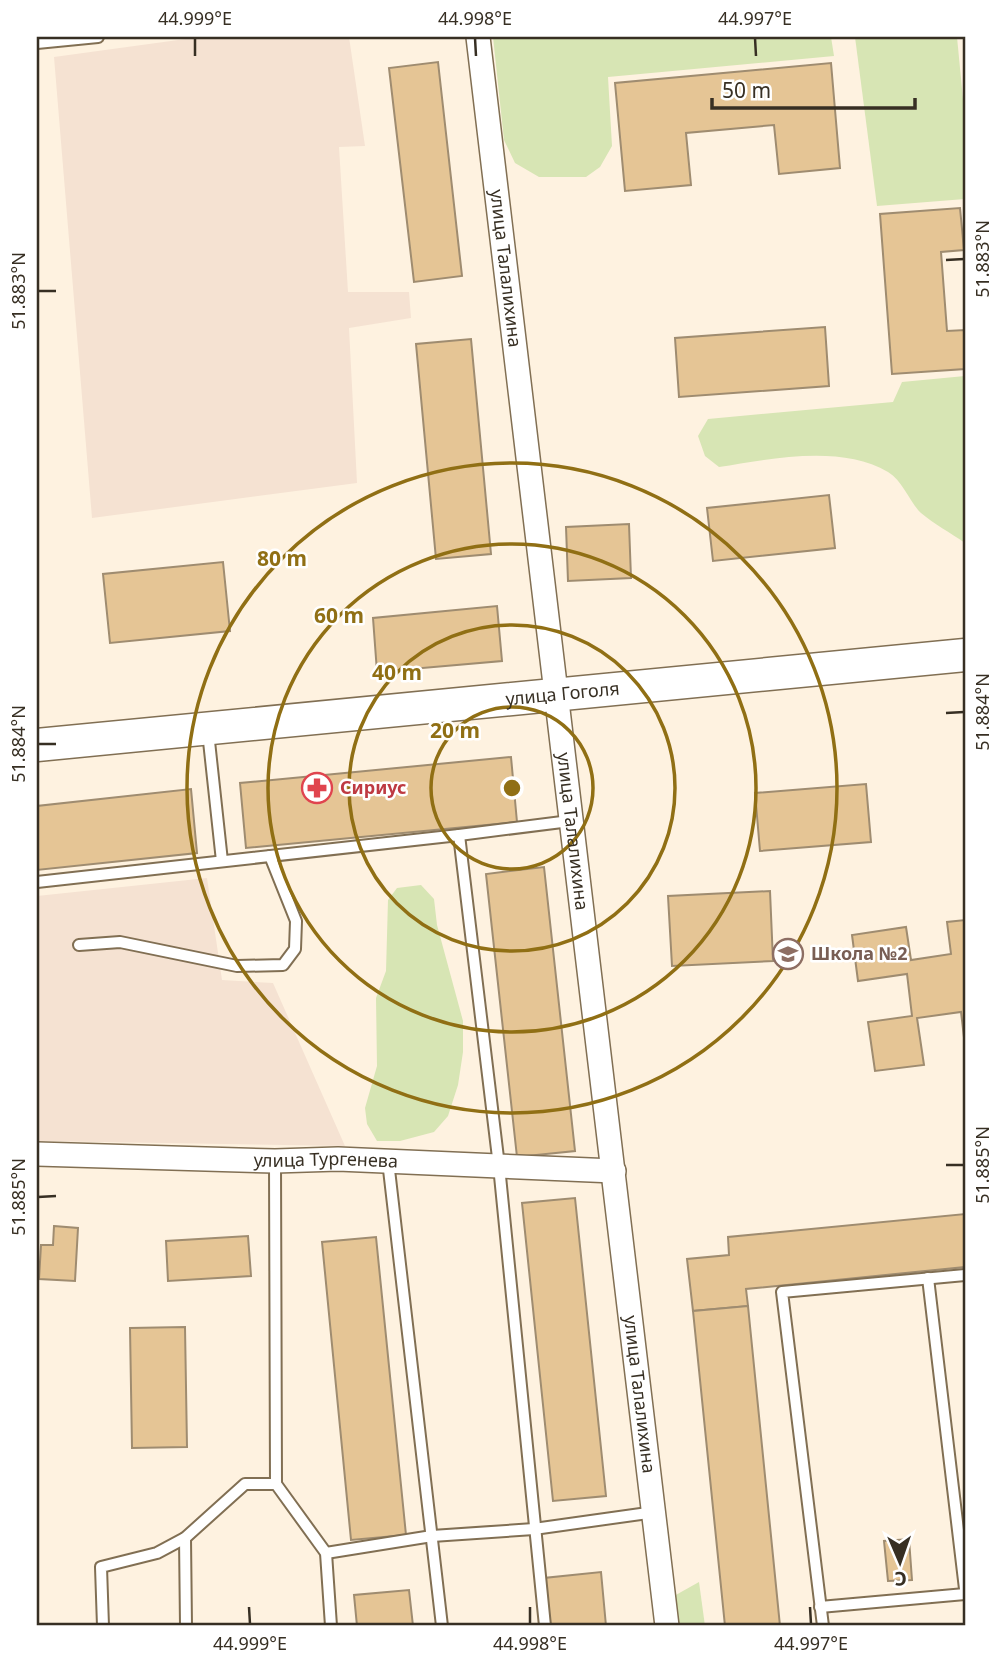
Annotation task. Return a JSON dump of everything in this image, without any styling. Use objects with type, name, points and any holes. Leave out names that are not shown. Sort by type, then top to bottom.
[{"type":"street","name":"улица Талалихина","points":[[478,37],[667,1626]]},
{"type":"street","name":"улица Гоголя","points":[[37,745],[965,655]]},
{"type":"street","name":"улица Тургенева","points":[[37,1154],[275,1161],[338,1159],[614,1171]]},
{"type":"lane","points":[[37,43],[98,37]]},
{"type":"lane","points":[[208,728],[222,862]]},
{"type":"lane","points":[[37,882],[570,821]]},
{"type":"lane","points":[[459,835],[499,1166],[545,1626]]},
{"type":"lane","points":[[79,945],[120,943],[237,965],[283,965],[295,948],[296,921],[270,856]]},
{"type":"lane","points":[[275,1161],[276,1484],[326,1553],[331,1626]]},
{"type":"lane","points":[[388,1161],[442,1626]]},
{"type":"lane","points":[[822,1626],[782,1292],[965,1275]]},
{"type":"lane","points":[[820,1607],[965,1591],[928,1278]]},
{"type":"lane","points":[[103,1626],[101,1567],[157,1553],[186,1538],[245,1484],[276,1484]]},
{"type":"lane","points":[[326,1553],[432,1536],[534,1529],[655,1512]]},
{"type":"lane","points":[[186,1538],[186,1626]]},
{"type":"shaded area","points":[[200,37],[349,37],[365,146],[339,147],[348,292],[409,292],[411,318],[349,328],[357,483],[92,518],[54,57]]},
{"type":"shaded area","points":[[207,878],[222,980],[273,983],[345,1146],[37,1141],[37,896]]},
{"type":"green space","points":[[493,37],[831,37],[834,56],[608,77],[612,146],[600,167],[586,177],[539,177],[515,163],[504,140]]},
{"type":"green space","points":[[855,37],[957,37],[965,120],[965,199],[877,206]]},
{"type":"green space","points":[[965,376],[965,543],[921,513],[893,476],[869,463],[849,458],[805,456],[719,467],[705,456],[698,436],[708,419],[893,402],[902,382]]},
{"type":"green space","points":[[421,885],[434,899],[437,925],[463,1021],[463,1052],[458,1085],[448,1116],[434,1132],[400,1141],[377,1141],[367,1124],[365,1108],[377,1066],[376,998],[386,971],[388,900],[397,888]]},
{"type":"green space","points":[[699,1582],[705,1626],[677,1626],[674,1596]]},
{"type":"building","points":[[438,62],[462,276],[414,282],[389,68]]},
{"type":"building","points":[[831,63],[840,168],[779,174],[774,125],[686,133],[691,185],[625,191],[615,83]]},
{"type":"building","points":[[960,208],[964,250],[941,252],[947,331],[965,330],[965,369],[892,374],[880,214]]},
{"type":"building","points":[[825,327],[829,386],[679,397],[675,338]]},
{"type":"building","points":[[471,339],[491,554],[436,559],[416,344]]},
{"type":"building","points":[[829,495],[835,548],[713,561],[707,508]]},
{"type":"building","points":[[629,524],[631,578],[568,581],[566,527]]},
{"type":"building","points":[[223,562],[230,631],[110,643],[103,574]]},
{"type":"building","points":[[497,606],[502,661],[377,672],[373,618]]},
{"type":"building","points":[[511,757],[517,822],[246,848],[240,783]]},
{"type":"building","points":[[866,784],[871,842],[760,851],[755,793]]},
{"type":"building","points":[[191,789],[197,853],[37,870],[37,806]]},
{"type":"building","points":[[544,867],[575,1151],[517,1157],[486,874]]},
{"type":"building","points":[[770,891],[773,961],[672,966],[668,896]]},
{"type":"building","points":[[965,920],[965,1046],[961,1012],[917,1018],[924,1065],[875,1071],[868,1022],[912,1016],[907,974],[858,981],[852,935],[906,927],[911,960],[951,954],[947,922]]},
{"type":"building","points":[[575,1198],[606,1496],[553,1501],[522,1203]]},
{"type":"building","points":[[965,1214],[965,1267],[746,1289],[748,1306],[693,1311],[687,1259],[729,1255],[728,1237]]},
{"type":"building","points":[[54,1226],[78,1228],[75,1281],[39,1279],[41,1245],[53,1245]]},
{"type":"building","points":[[248,1236],[251,1276],[168,1281],[166,1241]]},
{"type":"building","points":[[376,1237],[406,1535],[351,1540],[322,1242]]},
{"type":"building","points":[[748,1306],[780,1626],[725,1626],[693,1311]]},
{"type":"building","points":[[185,1327],[187,1447],[132,1448],[130,1328]]},
{"type":"building","points":[[909,1539],[912,1580],[888,1581],[884,1541]]},
{"type":"building","points":[[601,1572],[606,1626],[550,1626],[544,1578]]},
{"type":"building","points":[[409,1590],[413,1626],[357,1626],[354,1595]]},
{"type":"place","name":"Сириус","points":[[317,788]]},
{"type":"place","name":"Школа №2","points":[[788,954]]}]
